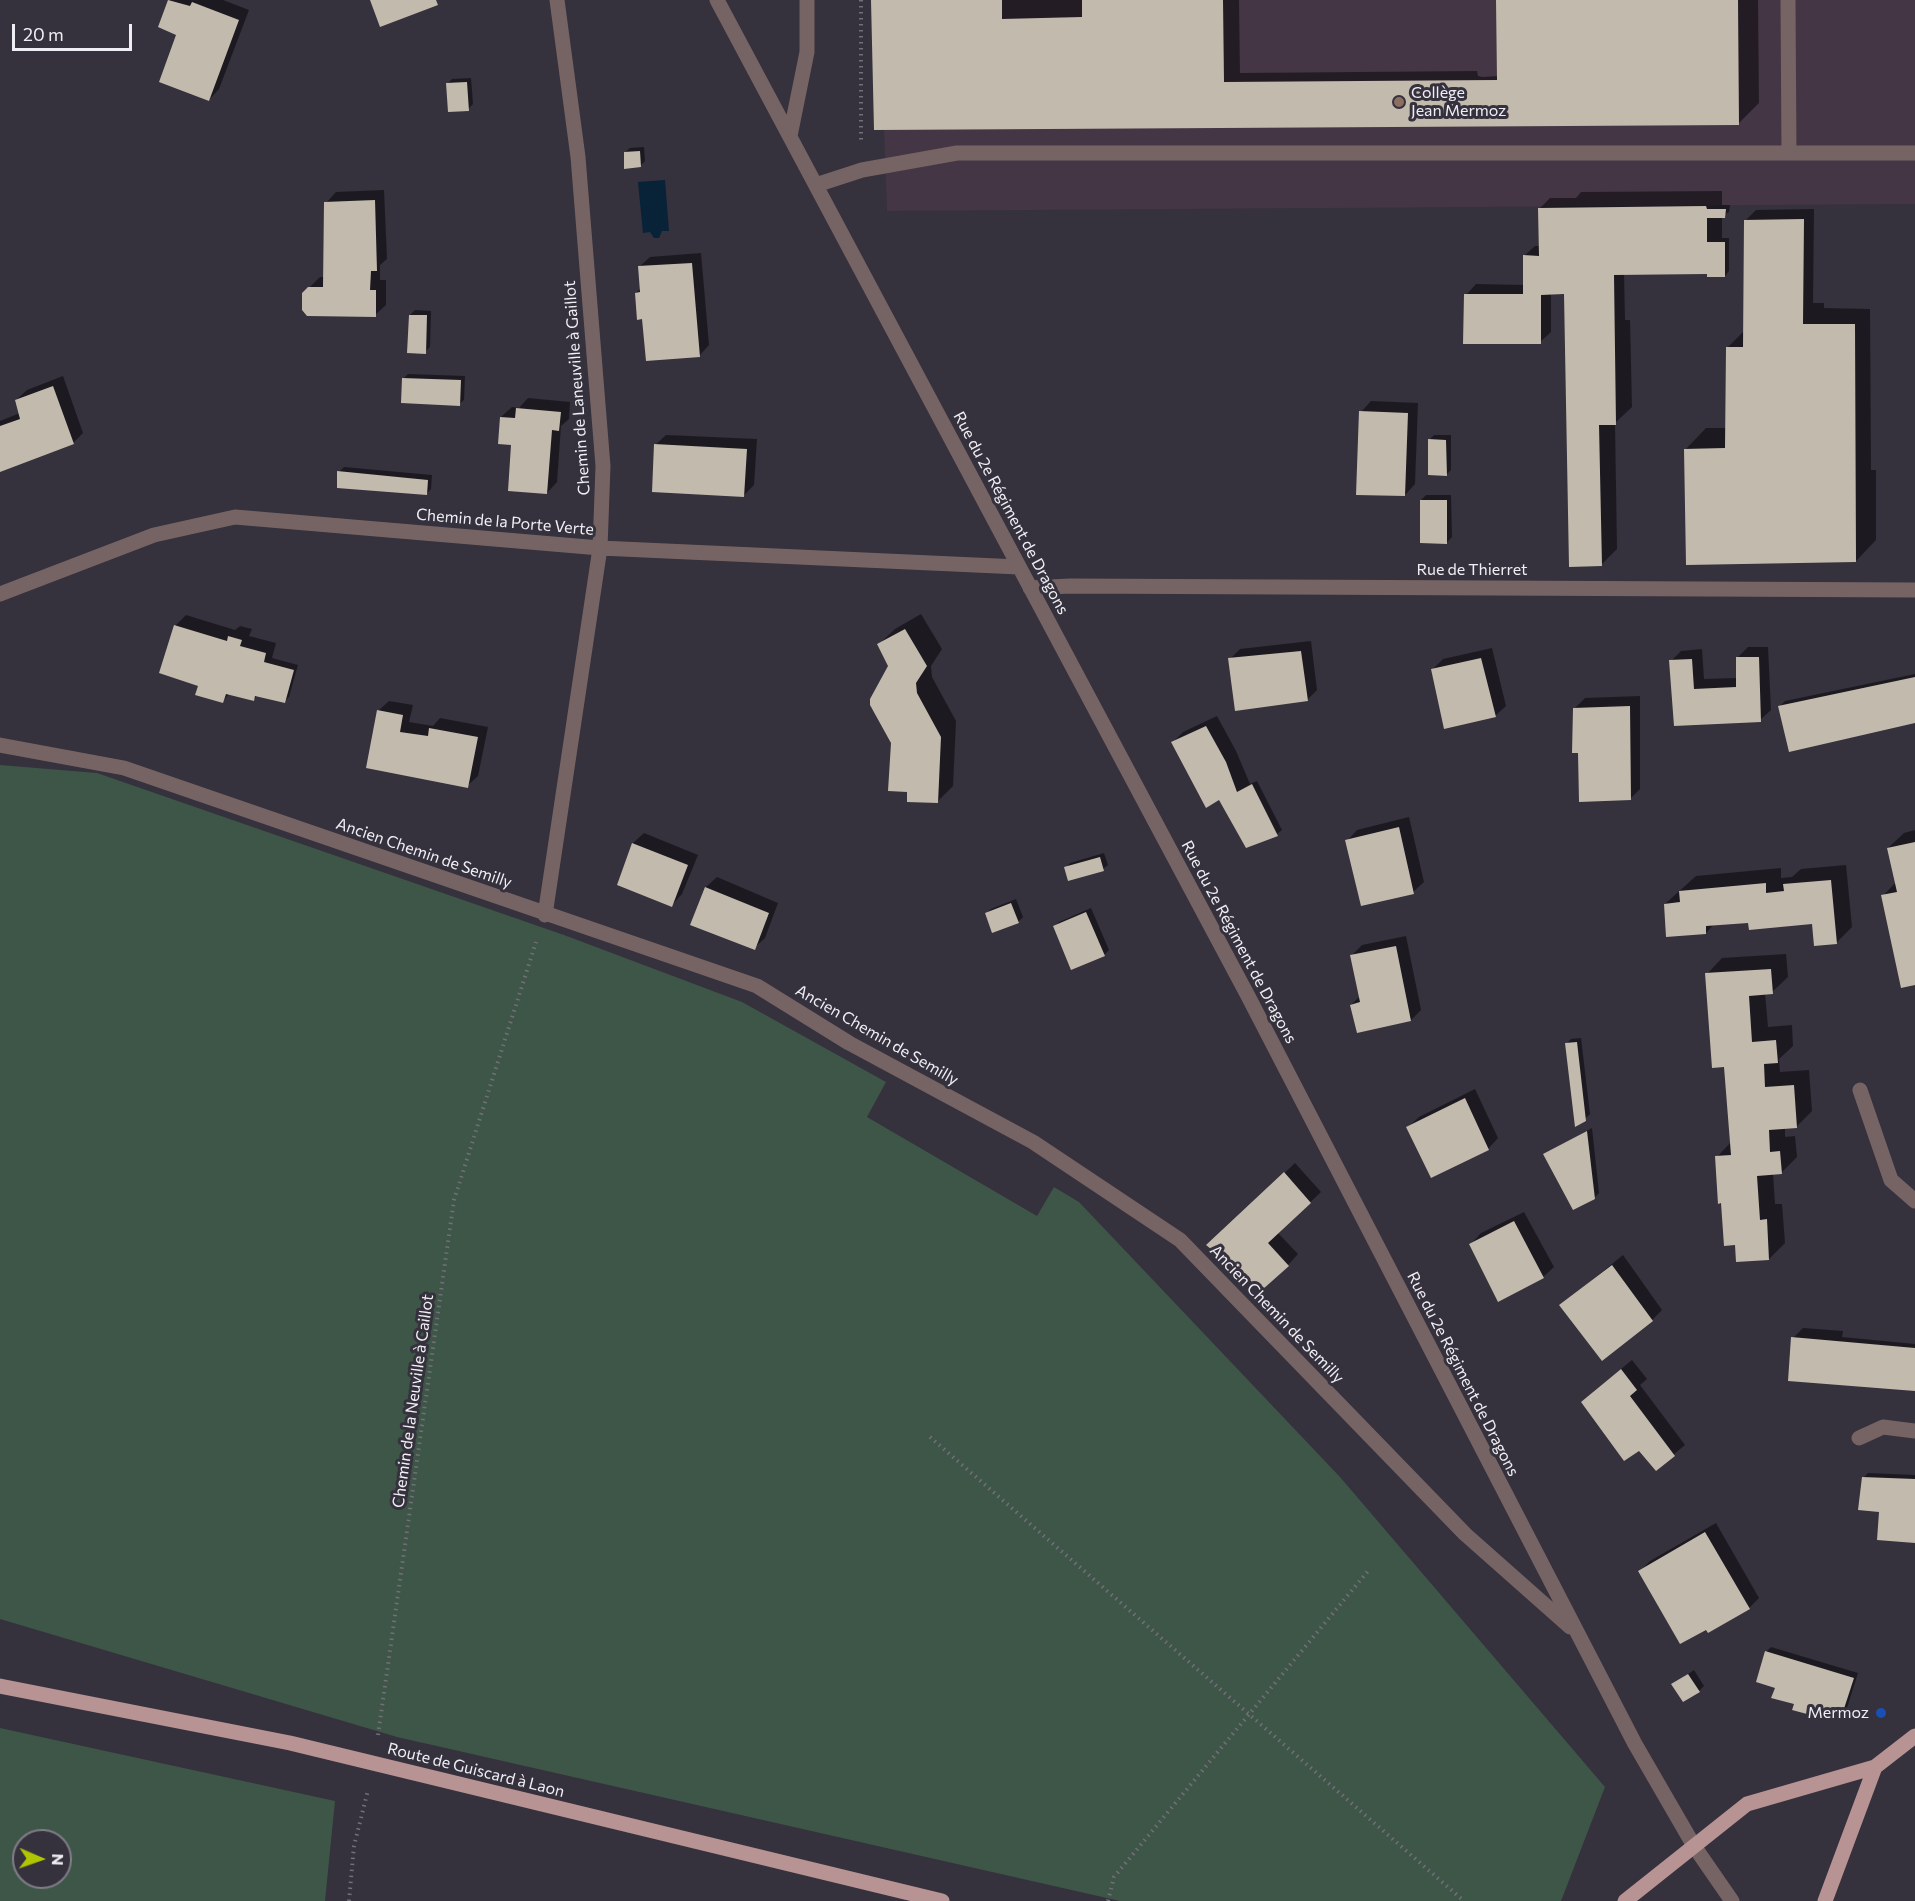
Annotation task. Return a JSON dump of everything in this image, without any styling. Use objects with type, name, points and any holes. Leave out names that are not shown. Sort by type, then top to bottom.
[{"type":"main road","name":"Route de Guiscard à Laon","points":[[0,1686],[290,1743],[942,1901]]},
{"type":"main road","points":[[1625,1901],[1747,1804],[1875,1767],[1915,1736]]},
{"type":"main road","points":[[1825,1901],[1875,1767]]},
{"type":"street","name":"Chemin de Laneuville à Gaillot","points":[[545,915],[600,548],[602,454],[578,157],[556,0]]},
{"type":"street","name":"Rue du 2e Régiment de Dragons","points":[[717,0],[1248,996],[1635,1744],[1694,1846],[1732,1900]]},
{"type":"street","points":[[790,136],[807,52],[807,0]]},
{"type":"street","points":[[1788,0],[1789,153]]},
{"type":"street","points":[[816,185],[862,170],[957,153],[1915,153]]},
{"type":"street","name":"Chemin de la Porte Verte","points":[[0,594],[154,535],[235,517],[600,548],[1019,567]]},
{"type":"street","name":"Rue de Thierret","points":[[1030,588],[1082,586],[1915,590]]},
{"type":"street","name":"Ancien Chemin de Semilly","points":[[0,745],[124,768],[545,915],[757,986],[849,1043],[1033,1142],[1180,1240],[1465,1534],[1576,1632]]},
{"type":"street","points":[[1860,1090],[1891,1180],[1915,1201]]},
{"type":"street","points":[[1859,1438],[1882,1427],[1915,1431]]},
{"type":"path","points":[[861,0],[862,170]]},
{"type":"path","name":"Chemin de la Neuville à Caillot","points":[[349,1901],[354,1846],[374,1764],[454,1200],[545,915]]},
{"type":"path","points":[[930,1437],[1464,1901]]},
{"type":"path","points":[[1108,1901],[1114,1877],[1368,1571]]},
{"type":"shaded area","name":"Collège Jean Mermoz","points":[[879,0],[1915,0],[1915,204],[887,211]]},
{"type":"green space","points":[[0,765],[97,773],[564,935],[742,1002],[886,1082],[867,1117],[1037,1216],[1054,1187],[1079,1202],[1340,1477],[1605,1787],[1561,1901],[1120,1901],[397,1737],[0,1619]]},
{"type":"green space","points":[[0,1728],[335,1801],[325,1901],[0,1901]]},
{"type":"water","points":[[665,180],[669,231],[662,231],[659,238],[654,238],[650,232],[643,233],[638,182]]},
{"type":"building","points":[[168,0],[190,6],[192,2],[239,20],[209,101],[159,82],[176,35],[158,27]]},
{"type":"building","points":[[370,0],[436,0],[438,5],[380,27]]},
{"type":"building","points":[[871,0],[1002,0],[1002,19],[1082,17],[1082,0],[1223,0],[1224,82],[1497,80],[1496,0],[1738,0],[1739,125],[874,130]]},
{"type":"building","points":[[467,82],[469,111],[448,112],[446,83]]},
{"type":"building","points":[[640,151],[641,167],[624,169],[624,152]]},
{"type":"building","points":[[375,200],[377,271],[371,271],[370,290],[376,290],[376,317],[307,316],[302,310],[302,293],[308,287],[323,287],[324,202]]},
{"type":"building","points":[[1706,206],[1707,209],[1726,209],[1725,218],[1707,218],[1707,242],[1725,242],[1725,277],[1707,277],[1707,274],[1614,275],[1616,425],[1599,425],[1602,566],[1569,567],[1564,294],[1541,295],[1541,344],[1463,344],[1464,294],[1523,294],[1523,255],[1539,256],[1538,208]]},
{"type":"building","points":[[1804,219],[1803,324],[1855,324],[1856,562],[1686,565],[1684,449],[1725,448],[1726,347],[1743,347],[1744,220]]},
{"type":"building","points":[[692,263],[700,357],[646,361],[642,319],[637,320],[635,293],[640,292],[638,266]]},
{"type":"building","points":[[409,315],[427,315],[426,354],[407,353]]},
{"type":"building","points":[[402,378],[461,380],[460,406],[401,403]]},
{"type":"building","points":[[53,386],[74,444],[0,472],[0,426],[20,419],[15,400]]},
{"type":"building","points":[[516,408],[561,412],[559,431],[552,430],[547,494],[508,491],[511,445],[498,444],[500,417],[515,418]]},
{"type":"building","points":[[1359,411],[1408,413],[1405,496],[1356,495]]},
{"type":"building","points":[[1428,439],[1446,440],[1447,476],[1428,475]]},
{"type":"building","points":[[654,444],[747,449],[744,497],[652,492]]},
{"type":"building","points":[[337,471],[428,480],[427,495],[337,488]]},
{"type":"building","points":[[1420,500],[1447,500],[1447,544],[1420,543]]},
{"type":"building","points":[[174,625],[227,641],[228,636],[242,640],[240,646],[266,653],[264,662],[294,670],[285,703],[255,696],[254,701],[226,694],[223,703],[195,695],[198,686],[159,673]]},
{"type":"building","points":[[905,629],[927,666],[916,683],[917,693],[941,737],[938,803],[907,802],[907,792],[888,791],[891,743],[870,705],[870,699],[888,666],[877,644]]},
{"type":"building","points":[[1301,651],[1308,701],[1235,711],[1228,658]]},
{"type":"building","points":[[1736,657],[1759,657],[1761,722],[1674,726],[1669,660],[1692,659],[1694,689],[1736,687]]},
{"type":"building","points":[[1481,658],[1496,717],[1444,729],[1431,669]]},
{"type":"building","points":[[1915,677],[1915,723],[1789,752],[1778,706]]},
{"type":"building","points":[[1630,706],[1631,800],[1579,802],[1578,753],[1572,753],[1573,708]]},
{"type":"building","points":[[377,710],[403,715],[400,732],[428,736],[429,728],[478,737],[468,788],[366,768]]},
{"type":"building","points":[[1206,726],[1226,762],[1237,792],[1252,784],[1278,836],[1246,848],[1219,800],[1206,808],[1171,742]]},
{"type":"building","points":[[1399,827],[1414,894],[1361,906],[1345,840]]},
{"type":"building","points":[[1915,842],[1915,985],[1901,988],[1881,895],[1897,892],[1887,848]]},
{"type":"building","points":[[632,843],[688,865],[672,907],[617,885]]},
{"type":"building","points":[[1100,857],[1104,871],[1068,881],[1064,867]]},
{"type":"building","points":[[1831,880],[1837,944],[1814,946],[1812,924],[1749,930],[1748,923],[1706,926],[1706,934],[1666,937],[1664,904],[1680,902],[1679,891],[1766,883],[1766,893],[1784,891],[1783,884]]},
{"type":"building","points":[[705,887],[769,913],[755,950],[690,925]]},
{"type":"building","points":[[1011,903],[1019,923],[992,933],[985,913]]},
{"type":"building","points":[[1086,912],[1105,956],[1071,970],[1053,926]]},
{"type":"building","points":[[1396,946],[1411,1021],[1357,1033],[1350,1005],[1360,1002],[1350,955]]},
{"type":"building","points":[[1771,969],[1773,994],[1749,996],[1752,1042],[1776,1040],[1778,1063],[1764,1064],[1765,1087],[1794,1085],[1797,1128],[1769,1130],[1770,1152],[1780,1151],[1782,1174],[1757,1176],[1760,1220],[1767,1219],[1769,1260],[1736,1262],[1735,1245],[1724,1246],[1721,1203],[1718,1204],[1715,1156],[1731,1155],[1724,1067],[1712,1068],[1705,973]]},
{"type":"building","points":[[1577,1042],[1586,1121],[1575,1127],[1565,1043]]},
{"type":"building","points":[[1465,1098],[1489,1150],[1431,1178],[1406,1127]]},
{"type":"building","points":[[1587,1131],[1595,1199],[1573,1210],[1543,1154]]},
{"type":"building","points":[[1284,1172],[1311,1203],[1268,1243],[1289,1266],[1262,1290],[1206,1245]]},
{"type":"building","points":[[1514,1221],[1544,1278],[1498,1302],[1469,1244]]},
{"type":"building","points":[[1612,1265],[1653,1321],[1602,1361],[1559,1305]]},
{"type":"building","points":[[1791,1337],[1915,1348],[1915,1391],[1788,1381]]},
{"type":"building","points":[[1621,1369],[1637,1390],[1630,1396],[1675,1456],[1656,1471],[1639,1451],[1624,1461],[1581,1402]]},
{"type":"building","points":[[1862,1477],[1915,1479],[1915,1543],[1877,1540],[1879,1512],[1858,1510]]},
{"type":"building","points":[[1705,1532],[1750,1609],[1708,1633],[1706,1630],[1680,1644],[1638,1571]]},
{"type":"building","points":[[1765,1651],[1854,1678],[1841,1718],[1823,1713],[1821,1718],[1792,1710],[1794,1704],[1771,1698],[1775,1688],[1756,1682]]},
{"type":"building","points":[[1688,1674],[1700,1692],[1683,1702],[1671,1684]]},
{"type":"place","name":"Collège Jean Mermoz","points":[[1399,102]]},
{"type":"place","name":"Mermoz","points":[[1881,1713]]}]
